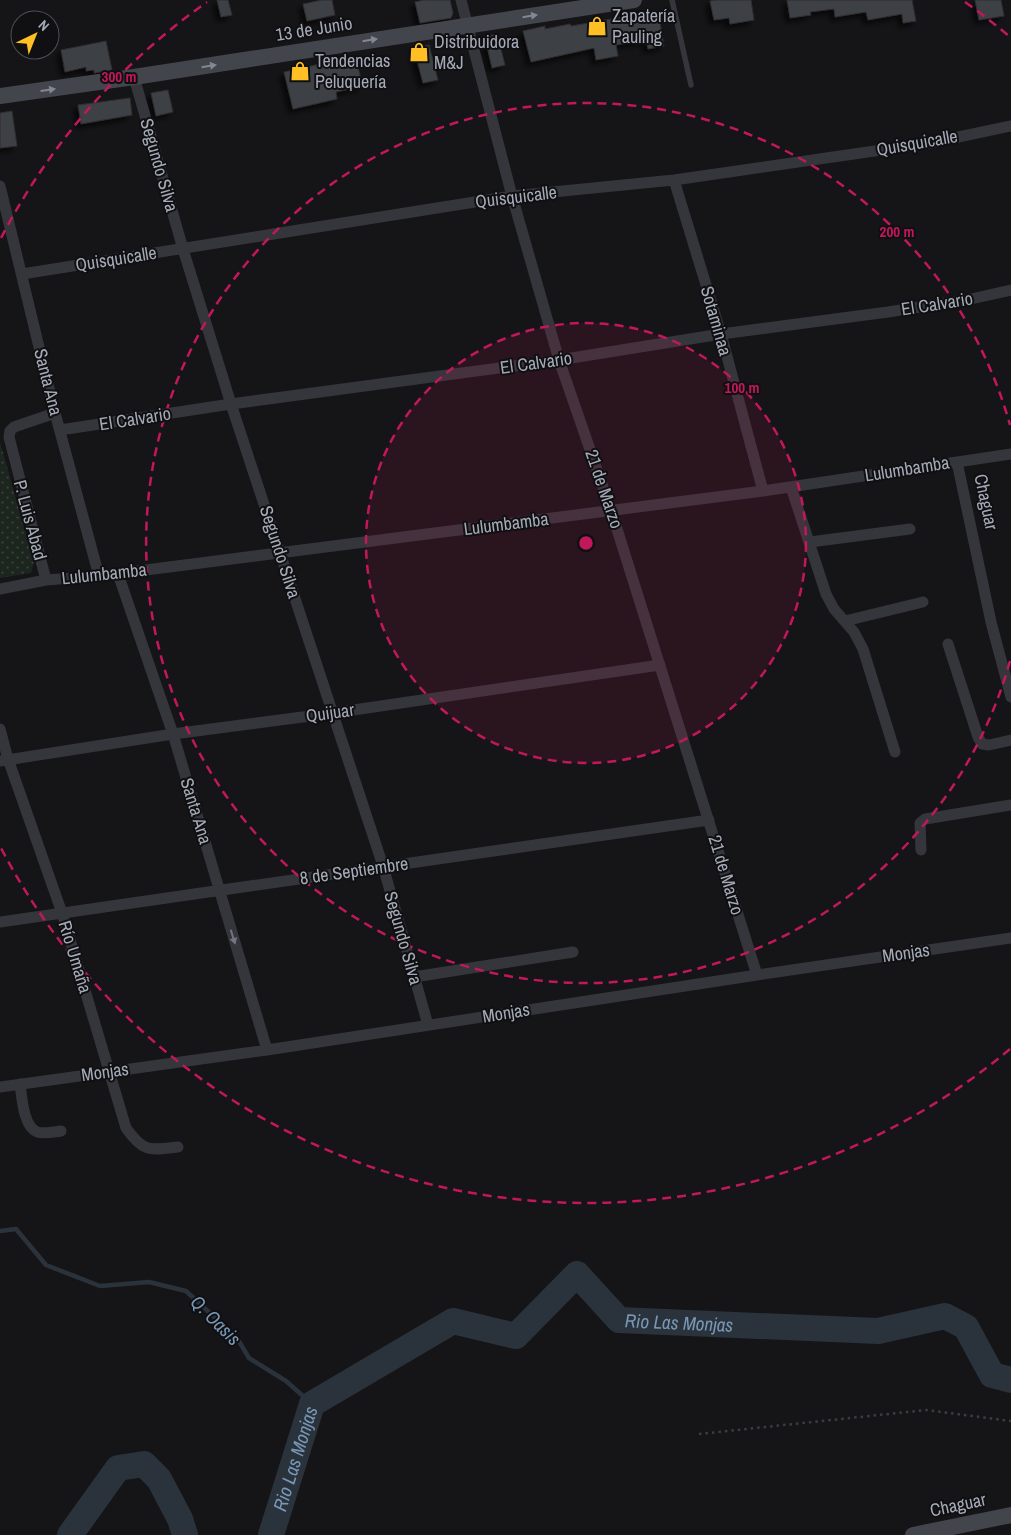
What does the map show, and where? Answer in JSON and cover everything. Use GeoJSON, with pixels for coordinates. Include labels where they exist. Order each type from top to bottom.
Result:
{"type":"FeatureCollection","features":[{"type":"Feature","properties":{"kind":"main road","name":"13 de Junio"},"geometry":{"type":"LineString","coordinates":[[0,96],[634,0]]}},
{"type":"Feature","properties":{"kind":"main road","name":"Chaguar"},"geometry":{"type":"LineString","coordinates":[[913,1535],[1011,1515]]}},
{"type":"Feature","properties":{"kind":"street","name":"21 de Marzo"},"geometry":{"type":"LineString","coordinates":[[461,0],[512,196],[559,360],[612,510],[758,975]]}},
{"type":"Feature","properties":{"kind":"street","name":"Segundo Silva"},"geometry":{"type":"LineString","coordinates":[[134,77],[183,249],[231,404],[383,866],[428,1025]]}},
{"type":"Feature","properties":{"kind":"street","name":"Quisquicalle"},"geometry":{"type":"LineString","coordinates":[[22,274],[512,196],[674,180],[930,143],[1011,126]]}},
{"type":"Feature","properties":{"kind":"street","name":"Sotaminaa"},"geometry":{"type":"LineString","coordinates":[[674,180],[721,334],[763,491]]}},
{"type":"Feature","properties":{"kind":"street","name":"Santa Ana"},"geometry":{"type":"LineString","coordinates":[[0,186],[55,414],[98,576]]}},
{"type":"Feature","properties":{"kind":"street","name":"El Calvario"},"geometry":{"type":"LineString","coordinates":[[60,430],[231,404],[559,360],[721,334],[916,308],[1011,290]]}},
{"type":"Feature","properties":{"kind":"street","name":"P. Luis Abad"},"geometry":{"type":"LineString","coordinates":[[46,580],[8,437],[14,427],[55,414]]}},
{"type":"Feature","properties":{"kind":"street","name":"Lulumbamba"},"geometry":{"type":"LineString","coordinates":[[0,589],[46,580],[118,574],[763,491],[1011,454]]}},
{"type":"Feature","properties":{"kind":"street","name":"Chaguar"},"geometry":{"type":"LineString","coordinates":[[957,462],[991,622],[1011,697]]}},
{"type":"Feature","properties":{"kind":"street"},"geometry":{"type":"LineString","coordinates":[[791,487],[826,594],[834,609],[854,632],[863,649],[895,752]]}},
{"type":"Feature","properties":{"kind":"street"},"geometry":{"type":"LineString","coordinates":[[810,542],[910,529]]}},
{"type":"Feature","properties":{"kind":"street","name":"Santa Ana"},"geometry":{"type":"LineString","coordinates":[[118,574],[173,734],[267,1050]]}},
{"type":"Feature","properties":{"kind":"street"},"geometry":{"type":"LineString","coordinates":[[844,621],[923,602]]}},
{"type":"Feature","properties":{"kind":"street"},"geometry":{"type":"LineString","coordinates":[[948,644],[978,738],[982,744],[989,745],[1011,740]]}},
{"type":"Feature","properties":{"kind":"street","name":"Quijuar"},"geometry":{"type":"LineString","coordinates":[[4,760],[173,734],[333,713],[660,665]]}},
{"type":"Feature","properties":{"kind":"street","name":"Río Umaña"},"geometry":{"type":"LineString","coordinates":[[0,729],[4,760],[62,913],[126,1128],[143,1148],[153,1150],[178,1147]]}},
{"type":"Feature","properties":{"kind":"street"},"geometry":{"type":"LineString","coordinates":[[921,850],[919,828],[920,822],[925,819],[1011,805]]}},
{"type":"Feature","properties":{"kind":"street","name":"8 de Septiembre"},"geometry":{"type":"LineString","coordinates":[[0,922],[709,820]]}},
{"type":"Feature","properties":{"kind":"street","name":"Monjas"},"geometry":{"type":"LineString","coordinates":[[0,1087],[267,1050],[1011,938]]}},
{"type":"Feature","properties":{"kind":"street"},"geometry":{"type":"LineString","coordinates":[[414,977],[574,952]]}},
{"type":"Feature","properties":{"kind":"street"},"geometry":{"type":"LineString","coordinates":[[20,1084],[26,1118],[32,1128],[38,1132],[61,1131]]}},
{"type":"Feature","properties":{"kind":"lane"},"geometry":{"type":"LineString","coordinates":[[672,0],[691,85]]}},
{"type":"Feature","properties":{"kind":"path"},"geometry":{"type":"LineString","coordinates":[[699,1434],[926,1410],[1011,1421]]}},
{"type":"Feature","properties":{"kind":"shaded area"},"geometry":{"type":"Polygon","coordinates":[[[0,442],[34,562],[31,573],[0,578],[0,442]]]}},
{"type":"Feature","properties":{"kind":"building"},"geometry":{"type":"Polygon","coordinates":[[[217,0],[228,0],[232,15],[221,17],[217,0]]]}},
{"type":"Feature","properties":{"kind":"building"},"geometry":{"type":"Polygon","coordinates":[[[332,0],[335,15],[307,21],[303,4],[332,0]]]}},
{"type":"Feature","properties":{"kind":"building"},"geometry":{"type":"Polygon","coordinates":[[[450,0],[453,13],[451,18],[420,23],[415,2],[450,0]]]}},
{"type":"Feature","properties":{"kind":"building"},"geometry":{"type":"Polygon","coordinates":[[[751,0],[754,20],[730,24],[729,18],[714,20],[710,1],[751,0]]]}},
{"type":"Feature","properties":{"kind":"building"},"geometry":{"type":"Polygon","coordinates":[[[787,0],[912,0],[916,21],[903,23],[902,14],[868,20],[866,12],[835,17],[834,9],[810,12],[811,15],[790,18],[787,0]]]}},
{"type":"Feature","properties":{"kind":"building"},"geometry":{"type":"Polygon","coordinates":[[[975,0],[1001,0],[1004,16],[979,20],[975,0]]]}},
{"type":"Feature","properties":{"kind":"building"},"geometry":{"type":"Polygon","coordinates":[[[658,11],[664,46],[648,49],[646,40],[616,45],[618,56],[596,60],[594,48],[531,62],[523,31],[545,26],[545,29],[570,24],[571,26],[658,11]]]}},
{"type":"Feature","properties":{"kind":"building"},"geometry":{"type":"Polygon","coordinates":[[[497,34],[505,65],[492,68],[486,42],[488,36],[497,34]]]}},
{"type":"Feature","properties":{"kind":"building"},"geometry":{"type":"Polygon","coordinates":[[[106,41],[112,70],[94,73],[94,70],[86,71],[86,67],[65,72],[61,50],[106,41]]]}},
{"type":"Feature","properties":{"kind":"building"},"geometry":{"type":"Polygon","coordinates":[[[429,45],[438,80],[423,83],[414,49],[429,45]]]}},
{"type":"Feature","properties":{"kind":"building"},"geometry":{"type":"Polygon","coordinates":[[[356,60],[363,86],[336,92],[337,99],[293,109],[284,72],[329,62],[330,66],[356,60]]]}},
{"type":"Feature","properties":{"kind":"building"},"geometry":{"type":"Polygon","coordinates":[[[168,90],[173,112],[156,116],[151,93],[168,90]]]}},
{"type":"Feature","properties":{"kind":"building"},"geometry":{"type":"Polygon","coordinates":[[[130,98],[132,115],[81,124],[78,105],[130,98]]]}},
{"type":"Feature","properties":{"kind":"building"},"geometry":{"type":"Polygon","coordinates":[[[12,111],[17,146],[0,148],[0,113],[12,111]]]}},
{"type":"Feature","properties":{"kind":"waterway","name":"Q. Oasis"},"geometry":{"type":"LineString","coordinates":[[0,1231],[16,1229],[46,1265],[100,1286],[149,1282],[186,1291],[237,1338],[249,1358],[286,1381],[312,1404]]}},
{"type":"Feature","properties":{"kind":"waterway","name":"Rio Las Monjas"},"geometry":{"type":"LineString","coordinates":[[271,1535],[312,1404],[453,1321],[516,1336],[577,1274],[619,1320],[878,1331],[945,1316],[966,1327],[992,1375],[1011,1380]]}},
{"type":"Feature","properties":{"kind":"waterway","name":"Rio Las Monjas"},"geometry":{"type":"LineString","coordinates":[[70,1535],[118,1468],[144,1464],[159,1479],[180,1519],[185,1535]]}},
{"type":"Feature","properties":{"kind":"place","name":"Zapatería Pauling"},"geometry":{"type":"Point","coordinates":[597,26]}},
{"type":"Feature","properties":{"kind":"place","name":"Distribuidora M&J"},"geometry":{"type":"Point","coordinates":[419,52]}},
{"type":"Feature","properties":{"kind":"place","name":"Tendencias Peluquería"},"geometry":{"type":"Point","coordinates":[300,71]}}]}
